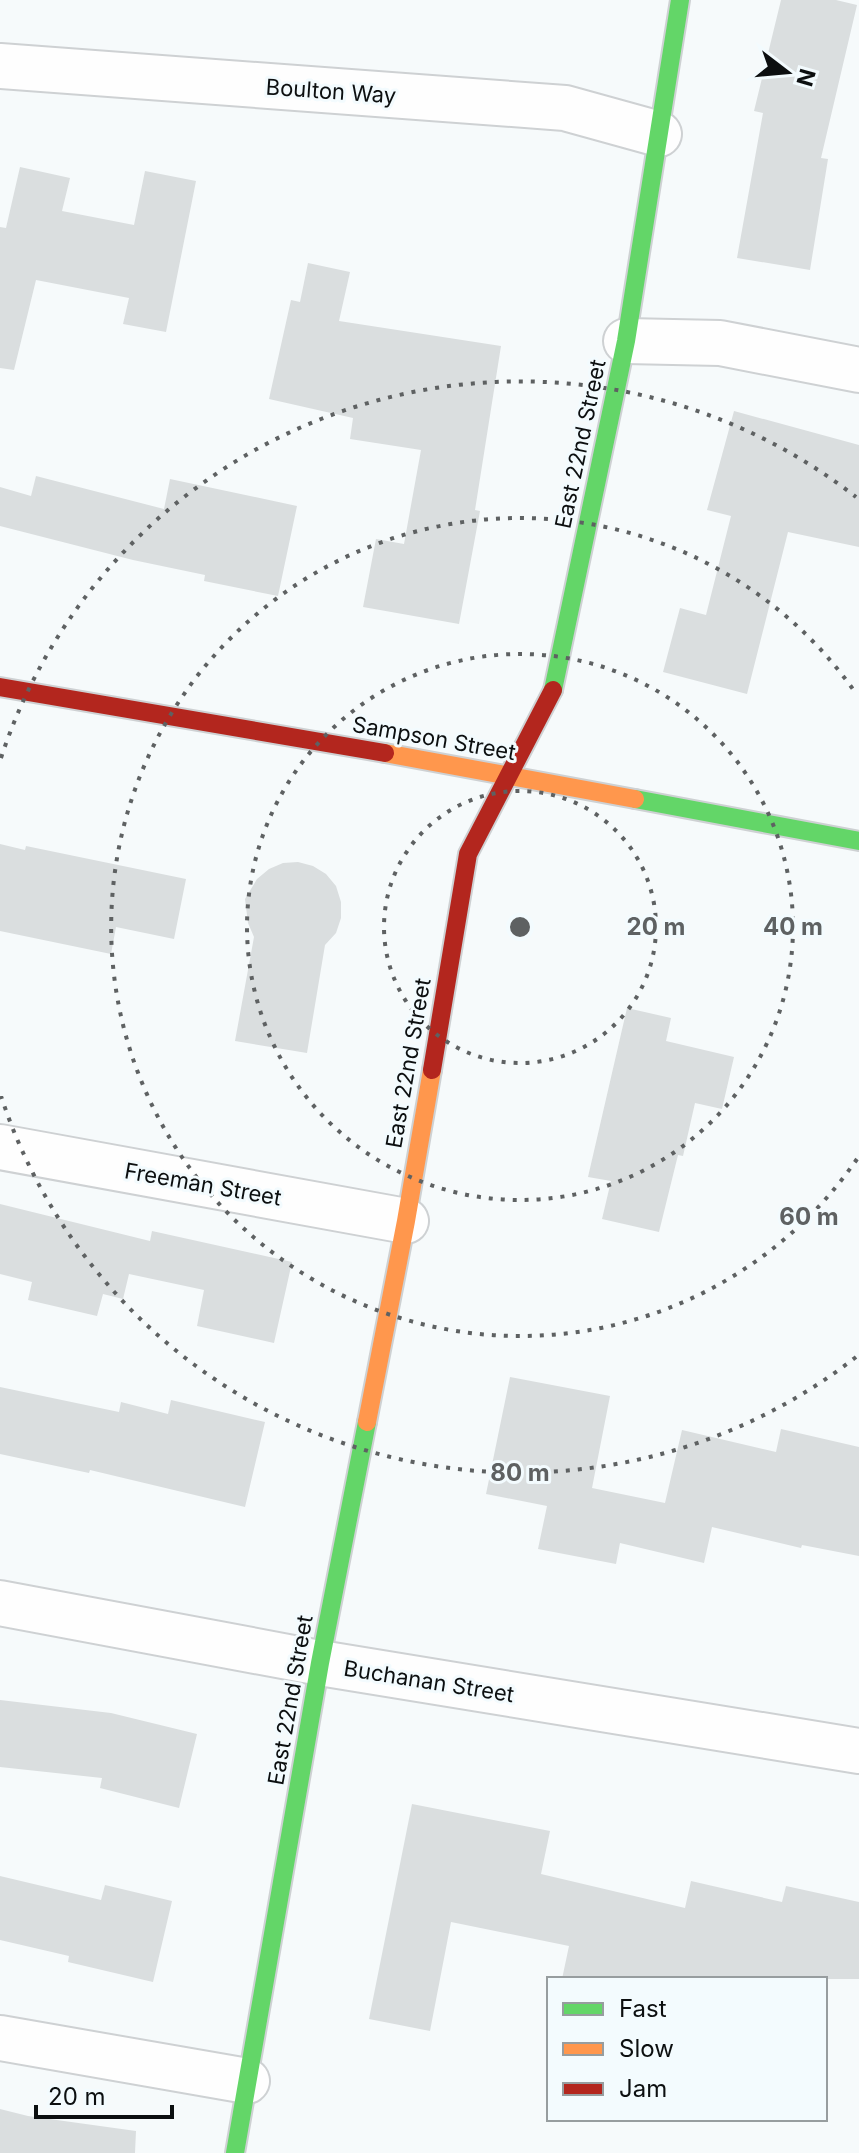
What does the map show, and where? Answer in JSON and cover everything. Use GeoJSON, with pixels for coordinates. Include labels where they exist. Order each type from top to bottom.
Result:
{"type":"FeatureCollection","features":[{"type":"Feature","properties":{"kind":"street","name":"East 22nd Street"},"geometry":{"type":"LineString","coordinates":[[235,2153],[320,1663],[406,1221],[468,854],[552,695],[626,341],[680,0]]}},
{"type":"Feature","properties":{"kind":"street","name":"Boulton Way"},"geometry":{"type":"LineString","coordinates":[[0,66],[565,108],[659,134]]}},
{"type":"Feature","properties":{"kind":"street"},"geometry":{"type":"LineString","coordinates":[[626,341],[720,343],[859,370]]}},
{"type":"Feature","properties":{"kind":"street","name":"Sampson Street"},"geometry":{"type":"LineString","coordinates":[[0,687],[510,775],[859,841]]}},
{"type":"Feature","properties":{"kind":"street","name":"Freeman Street"},"geometry":{"type":"LineString","coordinates":[[0,1147],[406,1221]]}},
{"type":"Feature","properties":{"kind":"street","name":"Buchanan Street"},"geometry":{"type":"LineString","coordinates":[[0,1603],[320,1663],[859,1751]]}},
{"type":"Feature","properties":{"kind":"street"},"geometry":{"type":"LineString","coordinates":[[0,2038],[247,2081]]}},
{"type":"Feature","properties":{"kind":"building"},"geometry":{"type":"Polygon","coordinates":[[[781,0],[836,0],[857,5],[821,158],[828,159],[810,270],[737,258],[763,113],[754,111],[781,0]]]}},
{"type":"Feature","properties":{"kind":"building"},"geometry":{"type":"Polygon","coordinates":[[[20,167],[70,178],[62,211],[134,225],[145,171],[196,181],[166,332],[123,324],[129,298],[36,280],[14,370],[0,368],[0,227],[6,228],[20,167]]]}},
{"type":"Feature","properties":{"kind":"building"},"geometry":{"type":"Polygon","coordinates":[[[308,263],[350,272],[339,321],[501,346],[475,510],[480,511],[459,624],[363,607],[376,539],[404,544],[421,450],[350,439],[353,418],[269,399],[291,300],[300,302],[308,263]]]}},
{"type":"Feature","properties":{"kind":"building"},"geometry":{"type":"Polygon","coordinates":[[[734,411],[859,445],[859,547],[788,532],[747,694],[663,672],[680,608],[706,615],[731,516],[707,510],[734,411]]]}},
{"type":"Feature","properties":{"kind":"building"},"geometry":{"type":"Polygon","coordinates":[[[36,476],[164,509],[170,479],[297,506],[278,596],[204,581],[205,575],[0,526],[0,487],[31,496],[36,476]]]}},
{"type":"Feature","properties":{"kind":"building"},"geometry":{"type":"Polygon","coordinates":[[[0,844],[25,850],[26,846],[186,879],[174,939],[116,927],[111,954],[0,931],[0,844]]]}},
{"type":"Feature","properties":{"kind":"building"},"geometry":{"type":"Polygon","coordinates":[[[298,862],[326,874],[336,886],[341,902],[341,918],[336,933],[325,945],[307,1053],[235,1041],[254,937],[248,923],[245,899],[257,879],[269,869],[283,863],[298,862]]]}},
{"type":"Feature","properties":{"kind":"building"},"geometry":{"type":"Polygon","coordinates":[[[627,1008],[671,1018],[666,1041],[734,1057],[722,1109],[695,1103],[683,1156],[678,1155],[659,1232],[602,1219],[611,1181],[588,1177],[627,1008]]]}},
{"type":"Feature","properties":{"kind":"building"},"geometry":{"type":"Polygon","coordinates":[[[0,1204],[150,1241],[152,1231],[292,1262],[274,1343],[197,1326],[204,1290],[129,1274],[123,1299],[103,1294],[97,1316],[28,1300],[32,1282],[0,1274],[0,1204]]]}},
{"type":"Feature","properties":{"kind":"building"},"geometry":{"type":"Polygon","coordinates":[[[510,1377],[610,1396],[592,1488],[665,1503],[682,1430],[776,1452],[781,1429],[859,1447],[859,1556],[802,1545],[801,1548],[712,1527],[704,1563],[620,1543],[616,1564],[538,1549],[547,1506],[486,1494],[510,1377]]]}},
{"type":"Feature","properties":{"kind":"building"},"geometry":{"type":"Polygon","coordinates":[[[0,1387],[119,1412],[121,1402],[168,1414],[171,1400],[265,1422],[245,1507],[90,1470],[89,1473],[0,1454],[0,1387]]]}},
{"type":"Feature","properties":{"kind":"building"},"geometry":{"type":"Polygon","coordinates":[[[0,1700],[111,1713],[197,1734],[179,1808],[100,1788],[102,1778],[0,1767],[0,1700]]]}},
{"type":"Feature","properties":{"kind":"building"},"geometry":{"type":"Polygon","coordinates":[[[412,1804],[550,1831],[541,1874],[685,1908],[691,1881],[782,1902],[786,1886],[859,1902],[859,1979],[562,1977],[569,1946],[451,1922],[430,2031],[369,2019],[412,1804]]]}},
{"type":"Feature","properties":{"kind":"building"},"geometry":{"type":"Polygon","coordinates":[[[0,1876],[101,1900],[105,1885],[172,1901],[153,1982],[68,1962],[69,1956],[0,1940],[0,1876]]]}},
{"type":"Feature","properties":{"kind":"building"},"geometry":{"type":"Polygon","coordinates":[[[0,2109],[28,2116],[136,2131],[135,2153],[0,2153],[0,2109]]]}},
{"type":"Feature","properties":{"kind":"traffic: fast"},"geometry":{"type":"LineString","coordinates":[[553,690],[626,341],[680,0]]}},
{"type":"Feature","properties":{"kind":"traffic: fast"},"geometry":{"type":"LineString","coordinates":[[635,799],[859,841]]}},
{"type":"Feature","properties":{"kind":"traffic: fast"},"geometry":{"type":"LineString","coordinates":[[235,2153],[320,1663],[367,1422]]}},
{"type":"Feature","properties":{"kind":"traffic: slow"},"geometry":{"type":"LineString","coordinates":[[385,753],[635,799]]}},
{"type":"Feature","properties":{"kind":"traffic: slow"},"geometry":{"type":"LineString","coordinates":[[367,1422],[432,1070]]}},
{"type":"Feature","properties":{"kind":"traffic: jam"},"geometry":{"type":"LineString","coordinates":[[0,687],[385,753]]}},
{"type":"Feature","properties":{"kind":"traffic: jam"},"geometry":{"type":"LineString","coordinates":[[432,1070],[468,854],[553,690]]}}]}
